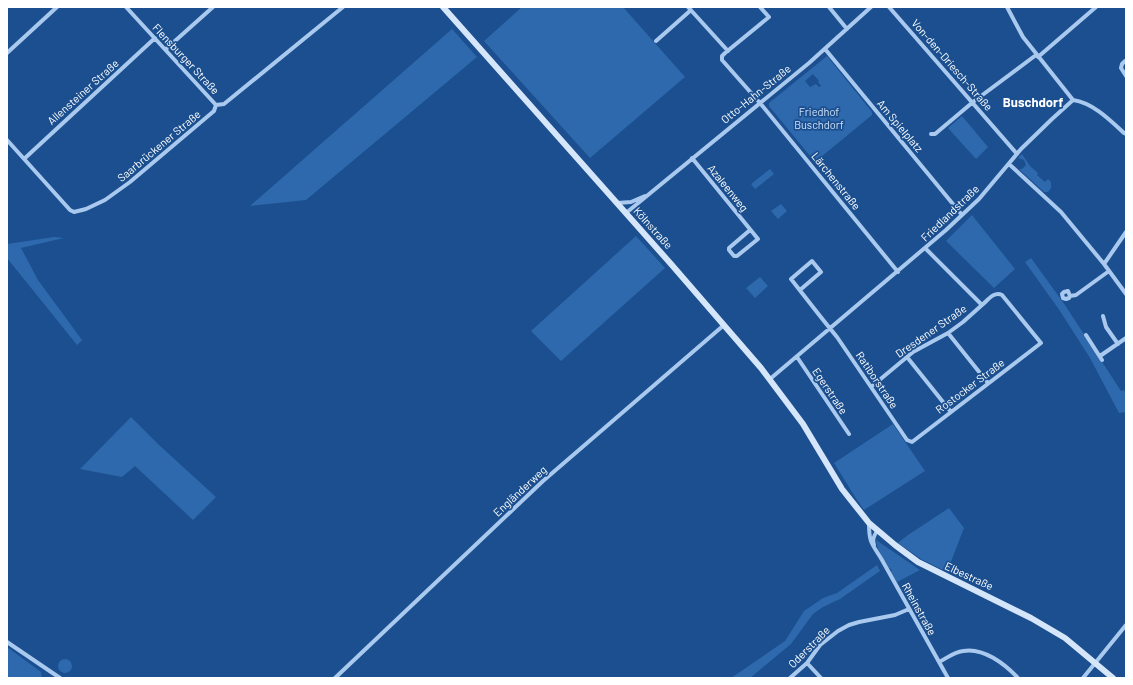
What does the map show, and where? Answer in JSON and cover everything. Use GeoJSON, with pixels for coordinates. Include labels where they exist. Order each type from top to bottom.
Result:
{"type":"FeatureCollection","features":[{"type":"Feature","properties":{"kind":"main road","name":"Kölnstraße"},"geometry":{"type":"LineString","coordinates":[[443,7],[626,213],[770,380],[803,424],[833,474]]}},
{"type":"Feature","properties":{"kind":"main road","name":"Elbestraße"},"geometry":{"type":"LineString","coordinates":[[833,474],[846,494],[869,523],[918,562],[1031,618],[1065,638],[1096,662],[1113,678]]}},
{"type":"Feature","properties":{"kind":"street"},"geometry":{"type":"LineString","coordinates":[[7,53],[57,7]]}},
{"type":"Feature","properties":{"kind":"street","name":"Flensburger Straße"},"geometry":{"type":"LineString","coordinates":[[126,7],[216,105]]}},
{"type":"Feature","properties":{"kind":"street"},"geometry":{"type":"LineString","coordinates":[[166,50],[213,7]]}},
{"type":"Feature","properties":{"kind":"street","name":"Saarbrückener Straße"},"geometry":{"type":"LineString","coordinates":[[7,140],[70,210],[74,212],[86,209],[105,200],[130,182],[214,111],[216,105],[224,104],[343,7]]}},
{"type":"Feature","properties":{"kind":"street"},"geometry":{"type":"LineString","coordinates":[[656,41],[689,8],[728,51],[769,17],[760,7]]}},
{"type":"Feature","properties":{"kind":"street"},"geometry":{"type":"LineString","coordinates":[[829,7],[847,29]]}},
{"type":"Feature","properties":{"kind":"street","name":"Otto-Hahn-Straße"},"geometry":{"type":"LineString","coordinates":[[626,213],[825,49],[871,7]]}},
{"type":"Feature","properties":{"kind":"street","name":"Von-den-Driesch-Straße"},"geometry":{"type":"LineString","coordinates":[[889,7],[1017,154]]}},
{"type":"Feature","properties":{"kind":"street"},"geometry":{"type":"LineString","coordinates":[[1007,7],[1018,30],[1072,100],[1081,101],[1096,110],[1126,134]]}},
{"type":"Feature","properties":{"kind":"street"},"geometry":{"type":"LineString","coordinates":[[931,134],[935,134],[972,102],[1037,56],[1096,7]]}},
{"type":"Feature","properties":{"kind":"street","name":"Allensteiner Straße"},"geometry":{"type":"LineString","coordinates":[[24,159],[155,38]]}},
{"type":"Feature","properties":{"kind":"street","name":"Am Spielplatz"},"geometry":{"type":"LineString","coordinates":[[825,49],[962,215]]}},
{"type":"Feature","properties":{"kind":"street","name":"Lärchenstraße"},"geometry":{"type":"LineString","coordinates":[[728,51],[722,56],[722,60],[760,103],[898,272]]}},
{"type":"Feature","properties":{"kind":"street"},"geometry":{"type":"LineString","coordinates":[[1125,61],[1121,68],[1126,76]]}},
{"type":"Feature","properties":{"kind":"street","name":"Friedlandstraße"},"geometry":{"type":"LineString","coordinates":[[770,380],[926,249],[979,199],[1017,154],[1072,100]]}},
{"type":"Feature","properties":{"kind":"street","name":"Azaleenweg"},"geometry":{"type":"LineString","coordinates":[[692,158],[750,230]]}},
{"type":"Feature","properties":{"kind":"street"},"geometry":{"type":"LineString","coordinates":[[1008,164],[1061,212],[1110,271],[1126,294]]}},
{"type":"Feature","properties":{"kind":"street","name":"Otto-Hahn-Straße"},"geometry":{"type":"LineString","coordinates":[[617,203],[631,202],[650,193]]}},
{"type":"Feature","properties":{"kind":"street"},"geometry":{"type":"LineString","coordinates":[[750,230],[758,239],[737,256],[734,256],[729,248],[750,230]]}},
{"type":"Feature","properties":{"kind":"street"},"geometry":{"type":"LineString","coordinates":[[1104,264],[1126,232]]}},
{"type":"Feature","properties":{"kind":"street"},"geometry":{"type":"LineString","coordinates":[[926,249],[982,305]]}},
{"type":"Feature","properties":{"kind":"street"},"geometry":{"type":"LineString","coordinates":[[800,290],[821,272],[812,261],[791,279],[830,329]]}},
{"type":"Feature","properties":{"kind":"street"},"geometry":{"type":"LineString","coordinates":[[1070,296],[1076,295],[1110,271]]}},
{"type":"Feature","properties":{"kind":"street","name":"Dresdener Straße"},"geometry":{"type":"LineString","coordinates":[[871,387],[907,357],[948,333],[963,322],[995,294],[1002,295],[1041,343]]}},
{"type":"Feature","properties":{"kind":"street"},"geometry":{"type":"LineString","coordinates":[[1102,316],[1106,327],[1118,344]]}},
{"type":"Feature","properties":{"kind":"street","name":"Engländerweg"},"geometry":{"type":"LineString","coordinates":[[335,678],[543,481],[724,325]]}},
{"type":"Feature","properties":{"kind":"street","name":"Ratiborstraße"},"geometry":{"type":"LineString","coordinates":[[830,329],[909,442]]}},
{"type":"Feature","properties":{"kind":"street"},"geometry":{"type":"LineString","coordinates":[[948,333],[988,383]]}},
{"type":"Feature","properties":{"kind":"street"},"geometry":{"type":"LineString","coordinates":[[1086,335],[1101,358],[1126,338]]}},
{"type":"Feature","properties":{"kind":"street","name":"Rostocker Straße"},"geometry":{"type":"LineString","coordinates":[[909,442],[913,441],[1041,343]]}},
{"type":"Feature","properties":{"kind":"street","name":"Egerstraße"},"geometry":{"type":"LineString","coordinates":[[797,357],[849,434]]}},
{"type":"Feature","properties":{"kind":"street"},"geometry":{"type":"LineString","coordinates":[[907,357],[951,412]]}},
{"type":"Feature","properties":{"kind":"street","name":"Rheinstraße"},"geometry":{"type":"LineString","coordinates":[[869,523],[869,540],[948,678]]}},
{"type":"Feature","properties":{"kind":"street"},"geometry":{"type":"LineString","coordinates":[[875,549],[873,542],[874,536],[878,530]]}},
{"type":"Feature","properties":{"kind":"street","name":"Oderstraße"},"geometry":{"type":"LineString","coordinates":[[790,678],[807,663],[826,639],[849,625],[895,616],[909,609]]}},
{"type":"Feature","properties":{"kind":"street"},"geometry":{"type":"LineString","coordinates":[[1083,678],[1126,625]]}},
{"type":"Feature","properties":{"kind":"street"},"geometry":{"type":"LineString","coordinates":[[7,642],[60,678]]}},
{"type":"Feature","properties":{"kind":"street"},"geometry":{"type":"LineString","coordinates":[[940,662],[963,651],[973,651],[982,653],[1000,662],[1018,678]]}},
{"type":"Feature","properties":{"kind":"street"},"geometry":{"type":"LineString","coordinates":[[807,663],[821,678]]}},
{"type":"Feature","properties":{"kind":"green space"},"geometry":{"type":"Polygon","coordinates":[[[522,7],[623,7],[685,77],[590,158],[484,41],[522,7]]]}},
{"type":"Feature","properties":{"kind":"green space"},"geometry":{"type":"Polygon","coordinates":[[[452,29],[477,57],[306,200],[250,206],[452,29]]]}},
{"type":"Feature","properties":{"kind":"green space","name":"Friedhof Buschdorf"},"geometry":{"type":"Polygon","coordinates":[[[827,56],[872,112],[872,115],[815,162],[769,106],[769,103],[827,56]],[[813,74],[805,81],[810,87],[816,84],[819,87],[821,86],[818,82],[819,81],[813,74]]]}},
{"type":"Feature","properties":{"kind":"green space"},"geometry":{"type":"Polygon","coordinates":[[[962,116],[988,147],[976,159],[948,128],[962,116]]]}},
{"type":"Feature","properties":{"kind":"green space"},"geometry":{"type":"Polygon","coordinates":[[[1022,154],[1030,166],[1038,173],[1037,175],[1045,182],[1048,179],[1051,182],[1051,188],[1048,192],[1044,192],[1019,169],[1022,169],[1026,165],[1024,160],[1018,158],[1022,154]]]}},
{"type":"Feature","properties":{"kind":"green space"},"geometry":{"type":"Polygon","coordinates":[[[770,169],[774,174],[755,189],[751,184],[770,169]]]}},
{"type":"Feature","properties":{"kind":"green space"},"geometry":{"type":"Polygon","coordinates":[[[781,204],[787,211],[778,219],[771,211],[781,204]]]}},
{"type":"Feature","properties":{"kind":"green space"},"geometry":{"type":"Polygon","coordinates":[[[972,215],[1015,269],[994,288],[946,241],[972,215]]]}},
{"type":"Feature","properties":{"kind":"green space"},"geometry":{"type":"Polygon","coordinates":[[[636,236],[665,268],[561,361],[531,331],[636,236]]]}},
{"type":"Feature","properties":{"kind":"green space"},"geometry":{"type":"Polygon","coordinates":[[[54,237],[64,238],[21,248],[38,280],[82,340],[77,345],[7,258],[7,244],[54,237]]]}},
{"type":"Feature","properties":{"kind":"green space"},"geometry":{"type":"Polygon","coordinates":[[[1031,258],[1065,305],[1121,391],[1124,390],[1126,395],[1126,412],[1119,413],[1090,358],[1060,311],[1025,262],[1031,258]]]}},
{"type":"Feature","properties":{"kind":"green space"},"geometry":{"type":"Polygon","coordinates":[[[760,277],[768,286],[755,298],[746,288],[760,277]]]}},
{"type":"Feature","properties":{"kind":"green space"},"geometry":{"type":"Polygon","coordinates":[[[131,417],[216,497],[193,520],[135,466],[122,477],[80,469],[131,417]]]}},
{"type":"Feature","properties":{"kind":"green space"},"geometry":{"type":"Polygon","coordinates":[[[893,424],[925,471],[864,510],[834,463],[893,424]]]}},
{"type":"Feature","properties":{"kind":"green space"},"geometry":{"type":"Polygon","coordinates":[[[949,508],[964,528],[947,572],[921,559],[898,543],[949,508]]]}},
{"type":"Feature","properties":{"kind":"green space"},"geometry":{"type":"Polygon","coordinates":[[[876,540],[920,570],[897,582],[878,549],[876,540]]]}},
{"type":"Feature","properties":{"kind":"green space"},"geometry":{"type":"Polygon","coordinates":[[[877,565],[880,571],[840,599],[823,607],[813,614],[791,644],[750,678],[731,678],[785,641],[804,611],[823,598],[837,593],[877,565]]]}},
{"type":"Feature","properties":{"kind":"green space"},"geometry":{"type":"Polygon","coordinates":[[[7,647],[41,672],[42,678],[7,678],[7,647]]]}},
{"type":"Feature","properties":{"kind":"green space"},"geometry":{"type":"Polygon","coordinates":[[[62,659],[68,659],[72,663],[72,669],[68,673],[62,673],[58,669],[58,663],[62,659]]]}},
{"type":"Feature","properties":{"kind":"district","name":"Buschdorf"},"geometry":{"type":"Point","coordinates":[1033,102]}}]}
